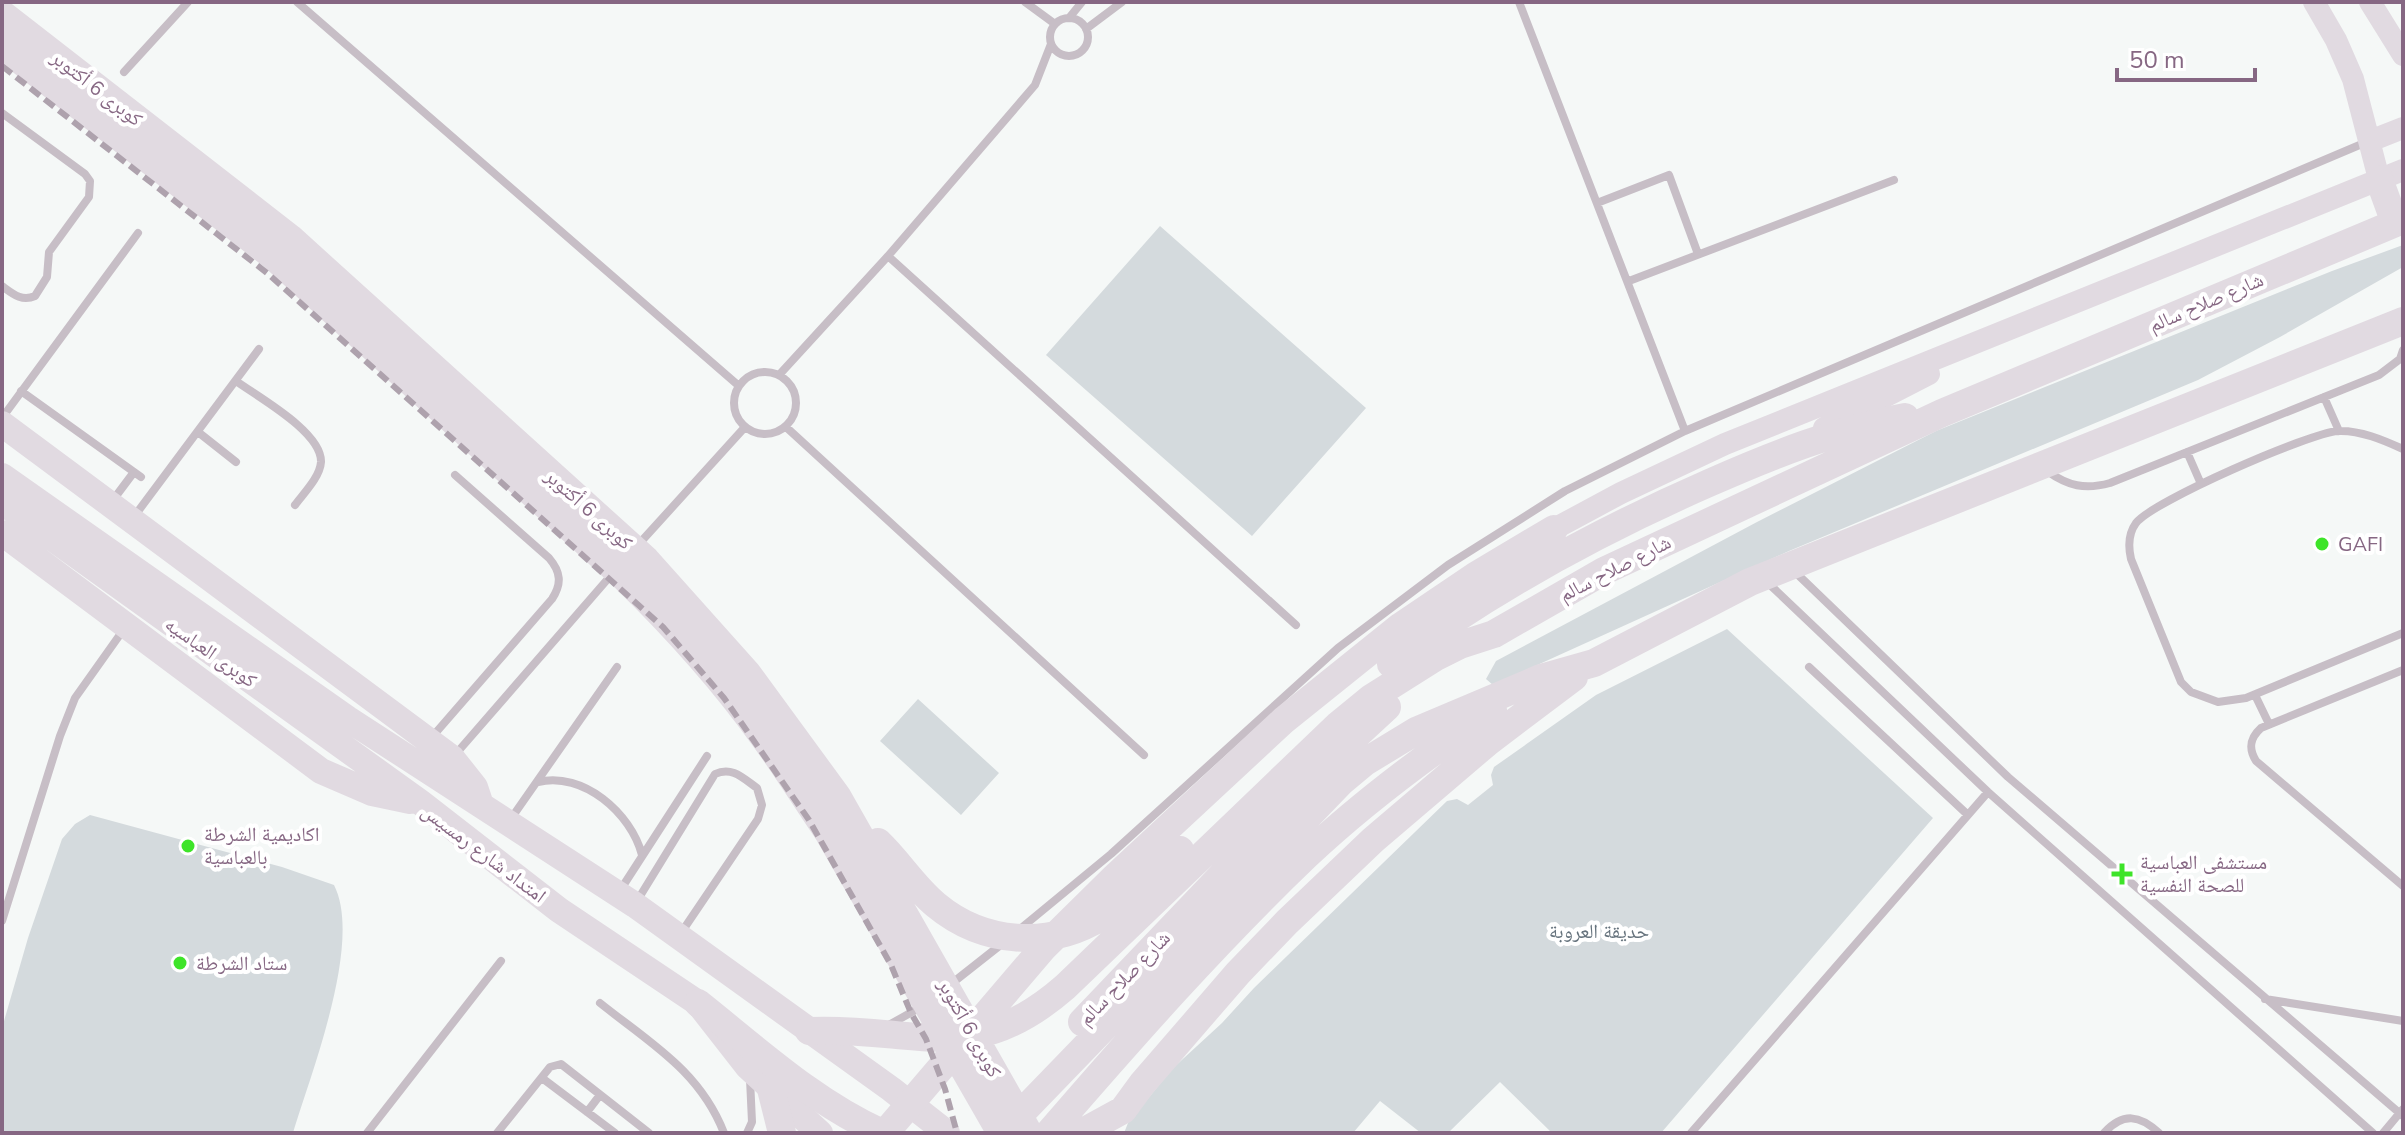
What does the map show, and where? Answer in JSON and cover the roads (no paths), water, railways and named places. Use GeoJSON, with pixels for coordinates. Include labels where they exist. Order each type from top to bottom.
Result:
{"type":"FeatureCollection","features":[{"type":"Feature","properties":{"kind":"highway","name":"كوبرى 6 أكتوبر"},"geometry":{"type":"LineString","coordinates":[[2,14],[290,238],[646,560],[708,627],[767,697],[854,821],[1029,1133]]}},
{"type":"Feature","properties":{"kind":"highway","name":"كوبرى 6 أكتوبر"},"geometry":{"type":"LineString","coordinates":[[2,46],[273,256],[626,579],[689,643],[764,736],[828,832],[1002,1133]]}},
{"type":"Feature","properties":{"kind":"highway"},"geometry":{"type":"LineString","coordinates":[[2391,175],[2399,221]]}},
{"type":"Feature","properties":{"kind":"highway","name":"شارع صلاح سالم"},"geometry":{"type":"LineString","coordinates":[[977,1133],[1347,744],[1383,711],[1429,677],[1460,645],[1494,634],[1604,571],[1942,413],[2399,221]]}},
{"type":"Feature","properties":{"kind":"highway","name":"شارع صلاح سالم"},"geometry":{"type":"LineString","coordinates":[[1002,1133],[1341,782],[1365,762],[1416,731],[1541,678],[1594,663],[1762,577],[2403,321]]}},
{"type":"Feature","properties":{"kind":"highway"},"geometry":{"type":"LineString","coordinates":[[854,821],[891,855],[935,905],[970,927],[996,935],[1023,938],[1050,936],[1076,929],[1122,903],[1324,716],[1411,650],[1476,606],[1557,558],[1697,488],[1770,456],[1881,422],[1942,413]]}},
{"type":"Feature","properties":{"kind":"highway"},"geometry":{"type":"LineString","coordinates":[[698,1003],[792,1078],[839,1110],[883,1133],[1044,947],[1284,720],[1401,626],[1475,576],[1554,529]]}},
{"type":"Feature","properties":{"kind":"highway"},"geometry":{"type":"LineString","coordinates":[[809,1031],[876,1032],[926,1039],[978,1036],[1016,1023],[1033,1013],[1065,987],[1338,725],[1387,687],[1460,645]]}},
{"type":"Feature","properties":{"kind":"highway"},"geometry":{"type":"LineString","coordinates":[[1081,1133],[1119,1121],[1142,1084],[1238,973],[1373,840],[1488,742],[1594,663]]}},
{"type":"Feature","properties":{"kind":"highway"},"geometry":{"type":"LineString","coordinates":[[1049,1133],[1181,987],[1306,856],[1418,763],[1541,678]]}},
{"type":"Feature","properties":{"kind":"highway"},"geometry":{"type":"LineString","coordinates":[[1065,987],[1070,1014],[1082,1038],[1099,1059],[1121,1076],[1142,1084]]}},
{"type":"Feature","properties":{"kind":"highway"},"geometry":{"type":"LineString","coordinates":[[771,1089],[782,1133]]}},
{"type":"Feature","properties":{"kind":"main road"},"geometry":{"type":"LineString","coordinates":[[1554,529],[1725,444],[2391,175],[2370,141],[2353,79],[2336,40],[2314,2]]}},
{"type":"Feature","properties":{"kind":"main road"},"geometry":{"type":"LineString","coordinates":[[2370,2],[2403,55]]}},
{"type":"Feature","properties":{"kind":"main road"},"geometry":{"type":"LineString","coordinates":[[2370,141],[2403,128]]}},
{"type":"Feature","properties":{"kind":"main road"},"geometry":{"type":"LineString","coordinates":[[1770,456],[1936,371],[1975,341]]}},
{"type":"Feature","properties":{"kind":"main road","name":"امتداد شارع رمسيس"},"geometry":{"type":"LineString","coordinates":[[2,421],[452,758],[475,787],[481,805]]}},
{"type":"Feature","properties":{"kind":"main road","name":"كوبرى العباسيه"},"geometry":{"type":"LineString","coordinates":[[2,476],[340,728],[420,802]]}},
{"type":"Feature","properties":{"kind":"main road","name":"كوبرى العباسيه"},"geometry":{"type":"LineString","coordinates":[[2,502],[340,728]]}},
{"type":"Feature","properties":{"kind":"main road"},"geometry":{"type":"LineString","coordinates":[[42,563],[55,558],[76,541],[88,517],[121,512],[124,542],[105,562],[99,575],[97,602]]}},
{"type":"Feature","properties":{"kind":"main road","name":"امتداد شارع رمسيس"},"geometry":{"type":"LineString","coordinates":[[2,533],[321,771],[372,793],[420,802],[559,910],[698,1003],[748,1067],[820,1133]]}},
{"type":"Feature","properties":{"kind":"main road","name":"امتداد شارع رمسيس"},"geometry":{"type":"LineString","coordinates":[[340,728],[481,805],[626,899],[891,1089],[947,1133]]}},
{"type":"Feature","properties":{"kind":"lane"},"geometry":{"type":"LineString","coordinates":[[124,72],[188,2]]}},
{"type":"Feature","properties":{"kind":"lane"},"geometry":{"type":"LineString","coordinates":[[297,2],[739,386]]}},
{"type":"Feature","properties":{"kind":"lane"},"geometry":{"type":"LineString","coordinates":[[1025,2],[1055,24]]}},
{"type":"Feature","properties":{"kind":"lane"},"geometry":{"type":"LineString","coordinates":[[779,375],[888,256],[1035,85],[1051,44],[1055,24],[1069,18],[1082,2]]}},
{"type":"Feature","properties":{"kind":"lane"},"geometry":{"type":"LineString","coordinates":[[1086,29],[1122,2]]}},
{"type":"Feature","properties":{"kind":"lane"},"geometry":{"type":"LineString","coordinates":[[1519,2],[1685,431]]}},
{"type":"Feature","properties":{"kind":"lane"},"geometry":{"type":"LineString","coordinates":[[1051,44],[1062,54],[1076,54],[1086,44],[1086,29],[1076,19],[1069,18]]}},
{"type":"Feature","properties":{"kind":"lane"},"geometry":{"type":"LineString","coordinates":[[2,113],[85,174],[91,189],[89,197],[49,252],[47,277],[35,296],[30,299],[17,297],[2,286]]}},
{"type":"Feature","properties":{"kind":"lane"},"geometry":{"type":"LineString","coordinates":[[876,1032],[936,996],[1064,893],[1286,693],[1392,605],[1541,505],[1685,431],[2370,141]]}},
{"type":"Feature","properties":{"kind":"lane"},"geometry":{"type":"LineString","coordinates":[[1597,203],[1669,175],[1698,254]]}},
{"type":"Feature","properties":{"kind":"lane"},"geometry":{"type":"LineString","coordinates":[[1629,281],[1894,180]]}},
{"type":"Feature","properties":{"kind":"lane"},"geometry":{"type":"LineString","coordinates":[[2,421],[138,233]]}},
{"type":"Feature","properties":{"kind":"lane"},"geometry":{"type":"LineString","coordinates":[[888,256],[1296,625]]}},
{"type":"Feature","properties":{"kind":"lane"},"geometry":{"type":"LineString","coordinates":[[121,512],[198,432],[259,349]]}},
{"type":"Feature","properties":{"kind":"lane"},"geometry":{"type":"LineString","coordinates":[[2040,466],[2065,484],[2078,487],[2110,483],[2390,369],[2400,359],[2403,350]]}},
{"type":"Feature","properties":{"kind":"lane"},"geometry":{"type":"LineString","coordinates":[[753,375],[779,375],[795,395],[795,413],[786,427],[769,434],[752,432],[735,412],[739,386],[753,375]]}},
{"type":"Feature","properties":{"kind":"lane"},"geometry":{"type":"LineString","coordinates":[[236,381],[314,440],[321,462],[318,473],[295,505]]}},
{"type":"Feature","properties":{"kind":"lane"},"geometry":{"type":"LineString","coordinates":[[21,391],[137,474],[121,512]]}},
{"type":"Feature","properties":{"kind":"lane"},"geometry":{"type":"LineString","coordinates":[[2324,397],[2339,431]]}},
{"type":"Feature","properties":{"kind":"lane"},"geometry":{"type":"LineString","coordinates":[[630,555],[745,427]]}},
{"type":"Feature","properties":{"kind":"lane"},"geometry":{"type":"LineString","coordinates":[[786,427],[1144,755]]}},
{"type":"Feature","properties":{"kind":"lane"},"geometry":{"type":"LineString","coordinates":[[2403,449],[2364,434],[2339,431],[2318,435],[2201,484],[2144,515],[2136,524],[2128,546],[2181,682],[2191,692],[2218,702],[2232,702],[2255,695],[2403,633]]}},
{"type":"Feature","properties":{"kind":"lane"},"geometry":{"type":"LineString","coordinates":[[198,432],[236,462]]}},
{"type":"Feature","properties":{"kind":"lane"},"geometry":{"type":"LineString","coordinates":[[2187,452],[2201,484]]}},
{"type":"Feature","properties":{"kind":"lane"},"geometry":{"type":"LineString","coordinates":[[429,740],[559,590],[557,567],[549,558],[455,475]]}},
{"type":"Feature","properties":{"kind":"lane"},"geometry":{"type":"LineString","coordinates":[[452,758],[620,566]]}},
{"type":"Feature","properties":{"kind":"lane"},"geometry":{"type":"LineString","coordinates":[[1789,566],[2008,777],[2264,999],[2402,1113],[2383,1133]]}},
{"type":"Feature","properties":{"kind":"lane"},"geometry":{"type":"LineString","coordinates":[[1762,577],[1988,792],[2373,1133]]}},
{"type":"Feature","properties":{"kind":"lane"},"geometry":{"type":"LineString","coordinates":[[2,921],[60,736],[75,698],[127,625]]}},
{"type":"Feature","properties":{"kind":"lane"},"geometry":{"type":"LineString","coordinates":[[508,823],[617,667]]}},
{"type":"Feature","properties":{"kind":"lane"},"geometry":{"type":"LineString","coordinates":[[1809,667],[1968,815]]}},
{"type":"Feature","properties":{"kind":"lane"},"geometry":{"type":"LineString","coordinates":[[2403,670],[2261,728],[2250,747],[2256,761],[2403,886]]}},
{"type":"Feature","properties":{"kind":"lane"},"geometry":{"type":"LineString","coordinates":[[2255,695],[2269,724]]}},
{"type":"Feature","properties":{"kind":"lane"},"geometry":{"type":"LineString","coordinates":[[626,899],[642,855],[707,756]]}},
{"type":"Feature","properties":{"kind":"lane"},"geometry":{"type":"LineString","coordinates":[[626,899],[715,774],[723,770],[733,771],[757,788],[762,805],[758,819],[679,936]]}},
{"type":"Feature","properties":{"kind":"lane"},"geometry":{"type":"LineString","coordinates":[[538,782],[552,778],[567,780],[617,810],[633,830],[642,855]]}},
{"type":"Feature","properties":{"kind":"lane"},"geometry":{"type":"LineString","coordinates":[[1691,1133],[1988,792]]}},
{"type":"Feature","properties":{"kind":"lane"},"geometry":{"type":"LineString","coordinates":[[367,1133],[501,961]]}},
{"type":"Feature","properties":{"kind":"lane"},"geometry":{"type":"LineString","coordinates":[[2264,999],[2403,1021]]}},
{"type":"Feature","properties":{"kind":"lane"},"geometry":{"type":"LineString","coordinates":[[600,1003],[688,1073],[712,1105],[724,1133]]}},
{"type":"Feature","properties":{"kind":"lane"},"geometry":{"type":"LineString","coordinates":[[497,1133],[554,1065],[561,1064],[649,1133]]}},
{"type":"Feature","properties":{"kind":"lane"},"geometry":{"type":"LineString","coordinates":[[747,1133],[752,1122],[753,1104],[748,1067]]}},
{"type":"Feature","properties":{"kind":"lane"},"geometry":{"type":"LineString","coordinates":[[542,1078],[615,1133]]}},
{"type":"Feature","properties":{"kind":"lane"},"geometry":{"type":"LineString","coordinates":[[587,1112],[600,1095]]}},
{"type":"Feature","properties":{"kind":"lane"},"geometry":{"type":"LineString","coordinates":[[2104,1133],[2120,1119],[2129,1117],[2139,1118],[2159,1133]]}},
{"type":"Feature","properties":{"kind":"railway"},"geometry":{"type":"LineString","coordinates":[[2,66],[267,273],[663,627],[724,698],[809,820],[891,965],[911,1013],[926,1039],[957,1133]]}},
{"type":"Feature","properties":{"kind":"place","name":"GAFI"},"geometry":{"type":"Point","coordinates":[2322,544]}},
{"type":"Feature","properties":{"kind":"place","name":"اكاديمية الشرطة بالعباسية"},"geometry":{"type":"Point","coordinates":[188,846]}},
{"type":"Feature","properties":{"kind":"place","name":"مستشفى العباسية للصحة النفسية"},"geometry":{"type":"Point","coordinates":[2122,874]}},
{"type":"Feature","properties":{"kind":"place","name":"ستاد الشرطة"},"geometry":{"type":"Point","coordinates":[180,963]}},
{"type":"Feature","properties":{"kind":"park label","name":"حديقة العروبة"},"geometry":{"type":"Point","coordinates":[1599,931]}}]}
